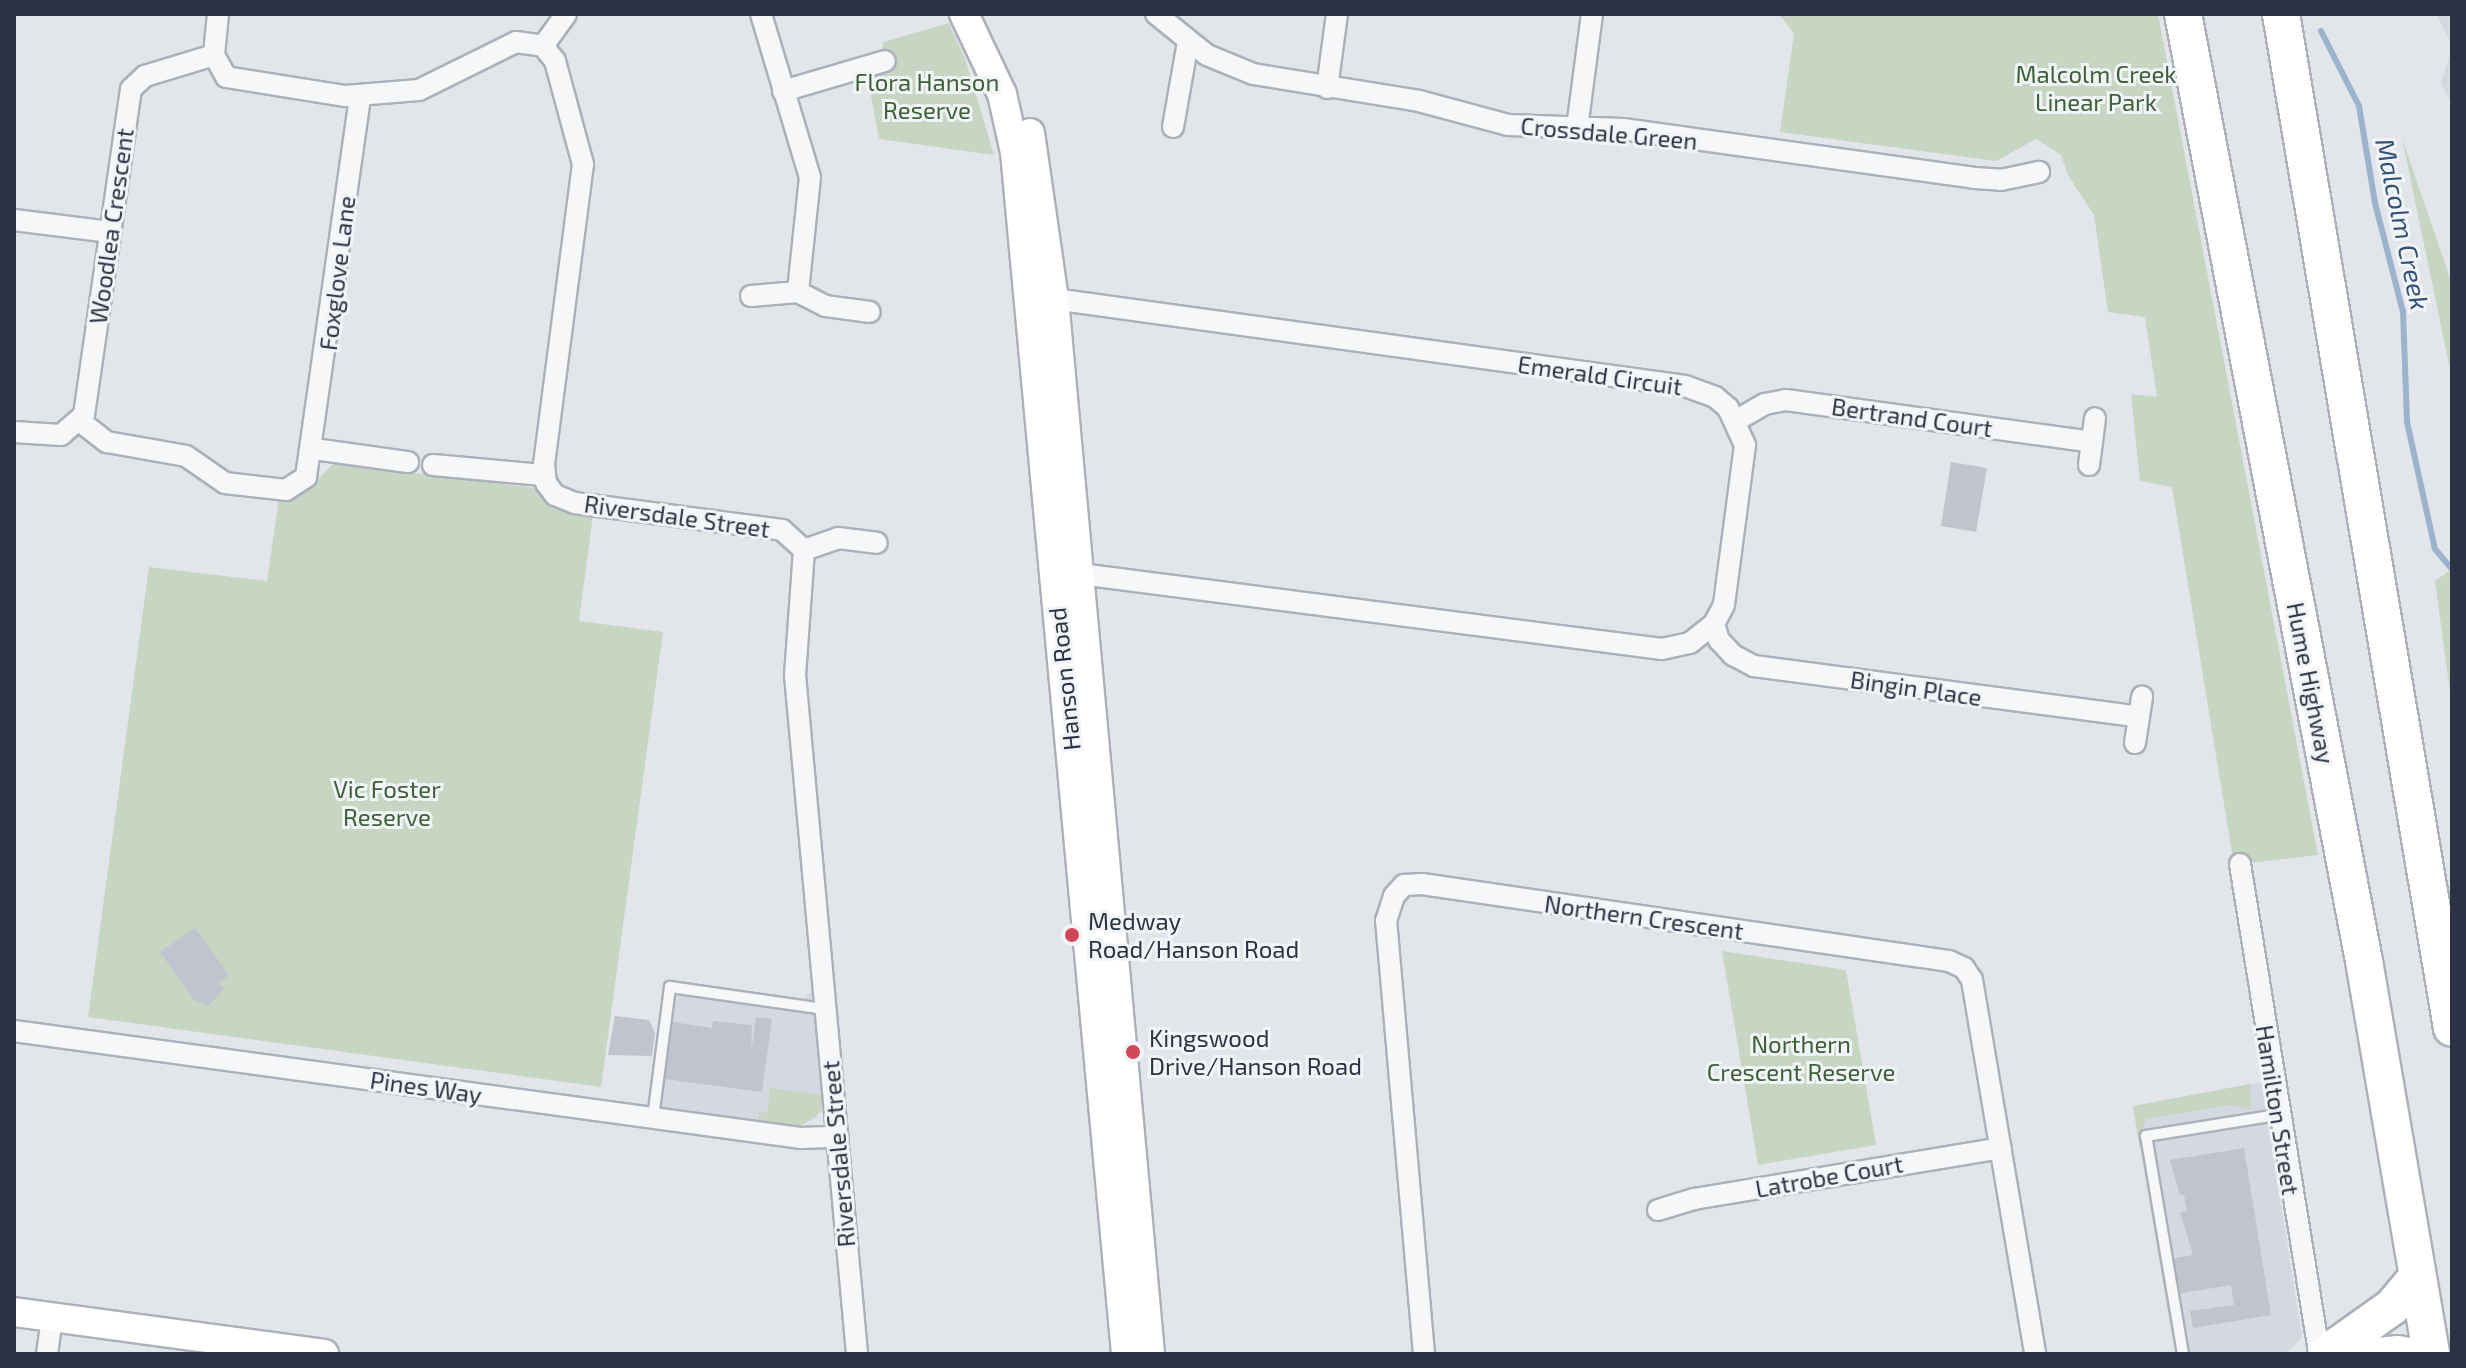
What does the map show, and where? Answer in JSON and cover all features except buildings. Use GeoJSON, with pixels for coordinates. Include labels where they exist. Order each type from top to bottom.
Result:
{"type":"FeatureCollection","features":[{"type":"Feature","properties":{"kind":"highway","name":"Hume Highway"},"geometry":{"type":"LineString","coordinates":[[2183,14],[2362,946],[2432,1354]]}},
{"type":"Feature","properties":{"kind":"highway"},"geometry":{"type":"LineString","coordinates":[[2281,14],[2452,1028]]}},
{"type":"Feature","properties":{"kind":"highway"},"geometry":{"type":"LineString","coordinates":[[2326,1354],[2392,1307],[2418,1276]]}},
{"type":"Feature","properties":{"kind":"street"},"geometry":{"type":"LineString","coordinates":[[218,14],[214,55],[219,70],[234,81],[360,97],[419,90],[516,42],[543,46],[555,61],[583,164],[543,475],[433,465]]}},
{"type":"Feature","properties":{"kind":"street"},"geometry":{"type":"LineString","coordinates":[[543,46],[566,14]]}},
{"type":"Feature","properties":{"kind":"street"},"geometry":{"type":"LineString","coordinates":[[761,14],[810,177],[798,292]]}},
{"type":"Feature","properties":{"kind":"street","name":"Crossdale Green"},"geometry":{"type":"LineString","coordinates":[[1156,14],[1188,42],[1253,74],[1419,101],[1508,125],[1623,129],[1975,178],[2001,180],[2039,172]]}},
{"type":"Feature","properties":{"kind":"street"},"geometry":{"type":"LineString","coordinates":[[1327,88],[1337,14]]}},
{"type":"Feature","properties":{"kind":"street"},"geometry":{"type":"LineString","coordinates":[[1577,128],[1592,14]]}},
{"type":"Feature","properties":{"kind":"street","name":"Hanson Road"},"geometry":{"type":"LineString","coordinates":[[975,16],[1006,52],[1027,119],[1066,572],[1126,1354]]}},
{"type":"Feature","properties":{"kind":"street"},"geometry":{"type":"LineString","coordinates":[[1173,127],[1188,42]]}},
{"type":"Feature","properties":{"kind":"street","name":"Woodlea Crescent"},"geometry":{"type":"LineString","coordinates":[[81,422],[131,89],[145,76],[214,55]]}},
{"type":"Feature","properties":{"kind":"street"},"geometry":{"type":"LineString","coordinates":[[783,91],[885,61]]}},
{"type":"Feature","properties":{"kind":"street","name":"Foxglove Lane"},"geometry":{"type":"LineString","coordinates":[[81,422],[107,442],[186,456],[215,480],[277,490],[293,488],[306,477],[314,449],[360,97]]}},
{"type":"Feature","properties":{"kind":"street"},"geometry":{"type":"LineString","coordinates":[[14,220],[110,232]]}},
{"type":"Feature","properties":{"kind":"street"},"geometry":{"type":"LineString","coordinates":[[751,296],[798,292],[825,306],[870,312]]}},
{"type":"Feature","properties":{"kind":"street","name":"Emerald Circuit"},"geometry":{"type":"LineString","coordinates":[[1041,298],[1685,386],[1715,397],[1737,420]]}},
{"type":"Feature","properties":{"kind":"street","name":"Bertrand Court"},"geometry":{"type":"LineString","coordinates":[[1737,420],[1765,404],[1786,400],[2092,442]]}},
{"type":"Feature","properties":{"kind":"street"},"geometry":{"type":"LineString","coordinates":[[2089,465],[2095,418]]}},
{"type":"Feature","properties":{"kind":"street"},"geometry":{"type":"LineString","coordinates":[[1066,572],[1662,649],[1690,643],[1714,624],[1724,605],[1746,455],[1737,420]]}},
{"type":"Feature","properties":{"kind":"street"},"geometry":{"type":"LineString","coordinates":[[14,432],[61,435],[81,422]]}},
{"type":"Feature","properties":{"kind":"street"},"geometry":{"type":"LineString","coordinates":[[314,449],[408,462]]}},
{"type":"Feature","properties":{"kind":"street","name":"Riversdale Street"},"geometry":{"type":"LineString","coordinates":[[543,475],[555,495],[575,503],[782,530],[804,550],[795,675],[857,1354]]}},
{"type":"Feature","properties":{"kind":"street"},"geometry":{"type":"LineString","coordinates":[[804,550],[838,538],[877,543]]}},
{"type":"Feature","properties":{"kind":"street","name":"Hanson Road"},"geometry":{"type":"LineString","coordinates":[[1066,572],[1150,1354]]}},
{"type":"Feature","properties":{"kind":"street","name":"Bingin Place"},"geometry":{"type":"LineString","coordinates":[[1714,624],[1726,648],[1754,666],[2141,707],[2135,743]]}},
{"type":"Feature","properties":{"kind":"street","name":"Hamilton Street"},"geometry":{"type":"LineString","coordinates":[[2240,864],[2277,1115],[2319,1354]]}},
{"type":"Feature","properties":{"kind":"street","name":"Northern Crescent"},"geometry":{"type":"LineString","coordinates":[[1424,1354],[1386,921],[1389,900],[1404,885],[1949,961],[1964,968],[1972,980],[2035,1354]]}},
{"type":"Feature","properties":{"kind":"street","name":"Pines Way"},"geometry":{"type":"LineString","coordinates":[[14,1031],[800,1138],[838,1137]]}},
{"type":"Feature","properties":{"kind":"street","name":"Latrobe Court"},"geometry":{"type":"LineString","coordinates":[[1658,1210],[1694,1199],[2001,1148]]}},
{"type":"Feature","properties":{"kind":"street"},"geometry":{"type":"LineString","coordinates":[[14,1312],[324,1354]]}},
{"type":"Feature","properties":{"kind":"street"},"geometry":{"type":"LineString","coordinates":[[47,1354],[52,1317]]}},
{"type":"Feature","properties":{"kind":"street"},"geometry":{"type":"LineString","coordinates":[[2432,1354],[2452,1343]]}},
{"type":"Feature","properties":{"kind":"street"},"geometry":{"type":"LineString","coordinates":[[2360,1354],[2398,1350],[2422,1354]]}},
{"type":"Feature","properties":{"kind":"lane"},"geometry":{"type":"LineString","coordinates":[[653,1118],[670,987],[825,1009]]}},
{"type":"Feature","properties":{"kind":"lane"},"geometry":{"type":"LineString","coordinates":[[2183,1354],[2146,1136],[2277,1115]]}},
{"type":"Feature","properties":{"kind":"shaded area"},"geometry":{"type":"Polygon","coordinates":[[[2436,14],[2452,14],[2452,45],[2436,14]]]}},
{"type":"Feature","properties":{"kind":"shaded area"},"geometry":{"type":"Polygon","coordinates":[[[2452,49],[2452,104],[2441,83],[2452,49]]]}},
{"type":"Feature","properties":{"kind":"shaded area"},"geometry":{"type":"Polygon","coordinates":[[[665,981],[801,1000],[813,991],[823,1097],[817,1118],[794,1126],[648,1106],[665,981]]]}},
{"type":"Feature","properties":{"kind":"shaded area"},"geometry":{"type":"Polygon","coordinates":[[[2262,1082],[2302,1338],[2285,1354],[2175,1354],[2133,1106],[2262,1082]]]}},
{"type":"Feature","properties":{"kind":"green space","name":"Malcolm Creek Linear Park"},"geometry":{"type":"Polygon","coordinates":[[[1779,14],[2158,14],[2318,855],[2234,865],[2172,487],[2140,481],[2131,394],[2157,397],[2145,317],[2108,312],[2094,215],[2068,175],[2061,155],[2036,139],[1996,161],[1780,132],[1794,34],[1779,14]]]}},
{"type":"Feature","properties":{"kind":"green space","name":"Flora Hanson Reserve"},"geometry":{"type":"Polygon","coordinates":[[[949,23],[966,61],[994,155],[879,139],[867,74],[882,53],[883,42],[949,23]]]}},
{"type":"Feature","properties":{"kind":"green space"},"geometry":{"type":"Polygon","coordinates":[[[2402,138],[2452,284],[2452,379],[2402,138]]]}},
{"type":"Feature","properties":{"kind":"green space","name":"Vic Foster Reserve"},"geometry":{"type":"Polygon","coordinates":[[[334,463],[536,488],[553,506],[593,515],[579,621],[663,632],[601,1087],[88,1017],[149,567],[267,581],[279,499],[308,489],[334,463]]]}},
{"type":"Feature","properties":{"kind":"green space"},"geometry":{"type":"Polygon","coordinates":[[[2452,569],[2452,707],[2435,581],[2452,569]]]}},
{"type":"Feature","properties":{"kind":"green space","name":"Northern Crescent Reserve"},"geometry":{"type":"Polygon","coordinates":[[[1722,951],[1846,970],[1876,1145],[1758,1165],[1722,951]]]}},
{"type":"Feature","properties":{"kind":"green space"},"geometry":{"type":"Polygon","coordinates":[[[2250,1084],[2251,1109],[2231,1105],[2145,1119],[2140,1150],[2133,1106],[2250,1084]]]}},
{"type":"Feature","properties":{"kind":"green space"},"geometry":{"type":"Polygon","coordinates":[[[770,1088],[823,1095],[821,1112],[801,1126],[758,1121],[759,1112],[767,1113],[770,1088]]]}},
{"type":"Feature","properties":{"kind":"waterway","name":"Malcolm Creek"},"geometry":{"type":"LineString","coordinates":[[2321,31],[2359,106],[2375,203],[2403,312],[2407,422],[2435,549],[2452,569]]}},
{"type":"Feature","properties":{"kind":"place","name":"Medway Road/Hanson Road"},"geometry":{"type":"Point","coordinates":[1072,935]}},
{"type":"Feature","properties":{"kind":"place","name":"Kingswood Drive/Hanson Road"},"geometry":{"type":"Point","coordinates":[1133,1052]}}]}
